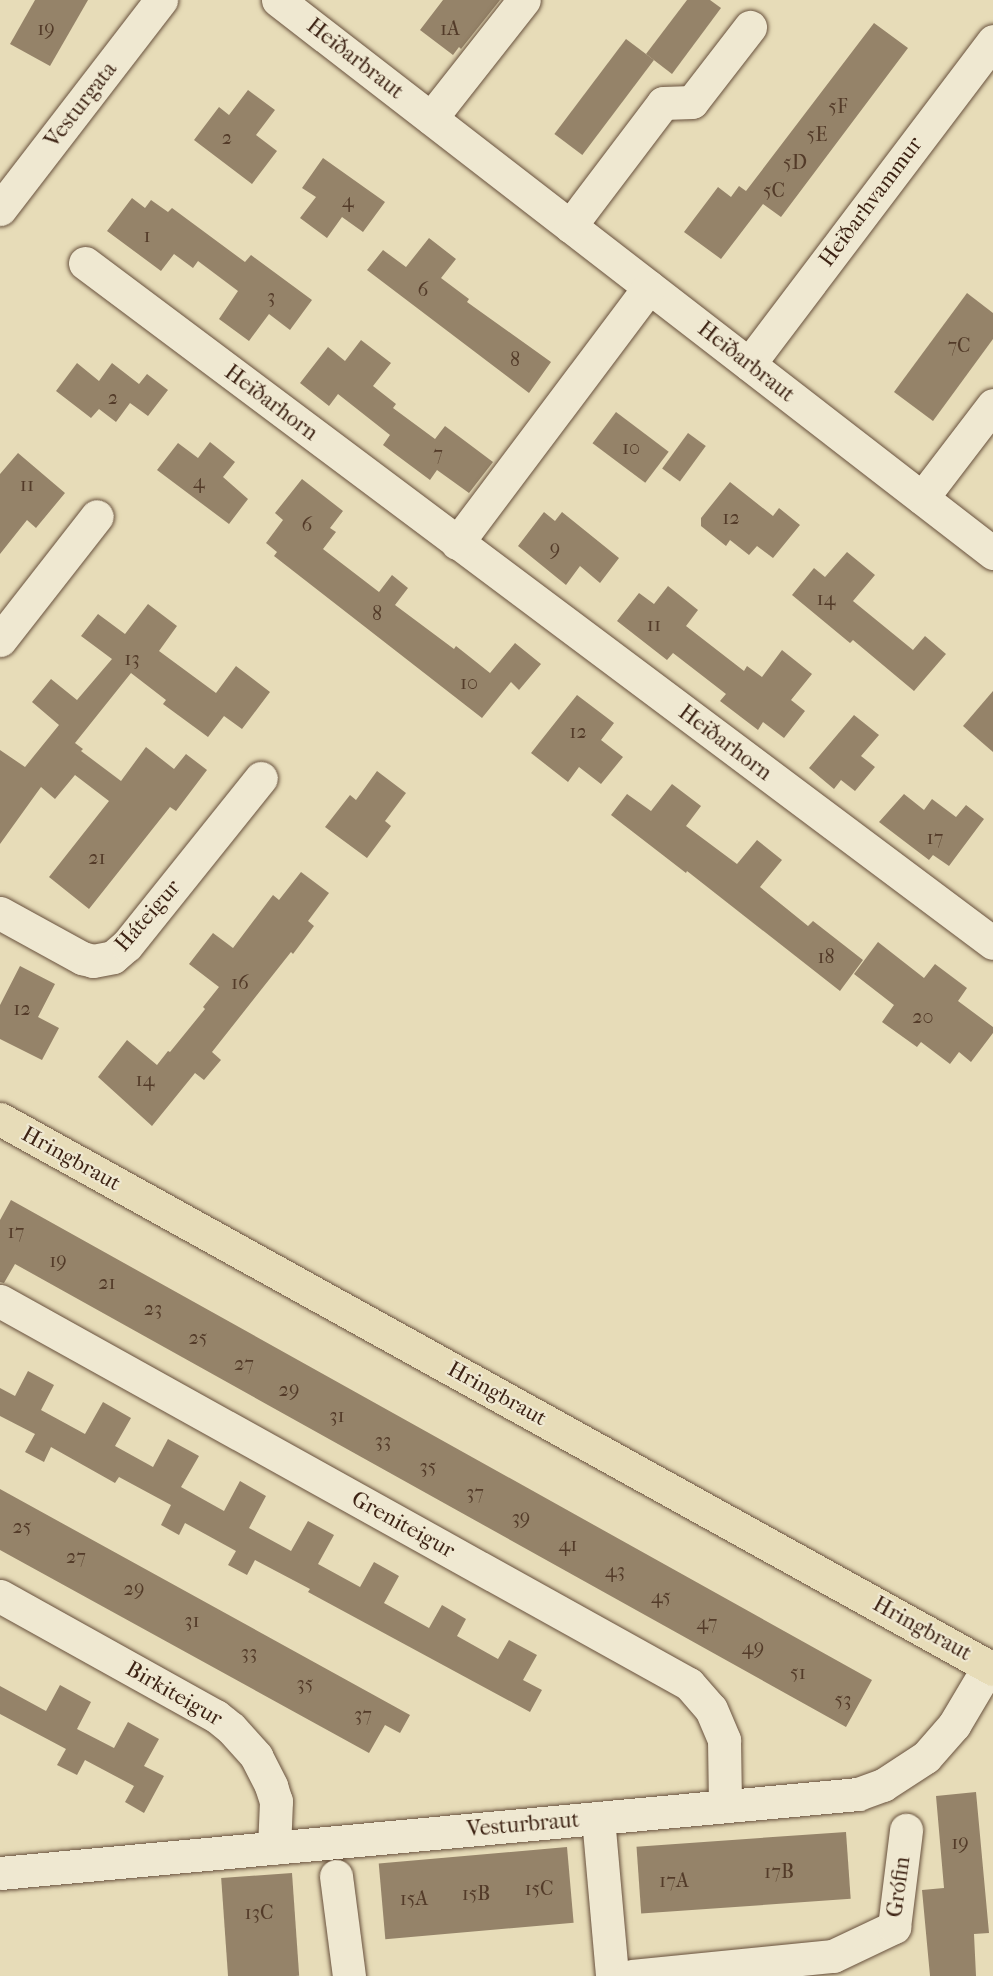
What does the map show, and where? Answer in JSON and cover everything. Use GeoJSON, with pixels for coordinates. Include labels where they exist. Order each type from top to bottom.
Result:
{"type":"FeatureCollection","features":[{"type":"Feature","properties":{"kind":"main road","name":"Hringbraut"},"geometry":{"type":"LineString","coordinates":[[0,1119],[991,1668]]}},
{"type":"Feature","properties":{"kind":"street","name":"Vesturgata"},"geometry":{"type":"LineString","coordinates":[[0,209],[161,0]]}},
{"type":"Feature","properties":{"kind":"street","name":"Heiðarbraut"},"geometry":{"type":"LineString","coordinates":[[278,0],[993,553]]}},
{"type":"Feature","properties":{"kind":"street"},"geometry":{"type":"LineString","coordinates":[[431,118],[524,0]]}},
{"type":"Feature","properties":{"kind":"street"},"geometry":{"type":"LineString","coordinates":[[570,226],[663,103],[692,102],[750,27]]}},
{"type":"Feature","properties":{"kind":"street","name":"Heiðarhvammur"},"geometry":{"type":"LineString","coordinates":[[749,364],[993,41]]}},
{"type":"Feature","properties":{"kind":"street","name":"Heiðarhorn"},"geometry":{"type":"LineString","coordinates":[[84,263],[993,943]]}},
{"type":"Feature","properties":{"kind":"street"},"geometry":{"type":"LineString","coordinates":[[458,543],[649,286]]}},
{"type":"Feature","properties":{"kind":"street"},"geometry":{"type":"LineString","coordinates":[[922,498],[993,405]]}},
{"type":"Feature","properties":{"kind":"street"},"geometry":{"type":"LineString","coordinates":[[0,640],[97,516]]}},
{"type":"Feature","properties":{"kind":"street","name":"Háteigur"},"geometry":{"type":"LineString","coordinates":[[0,913],[82,958],[93,961],[113,957],[127,945],[261,778]]}},
{"type":"Feature","properties":{"kind":"street","name":"Greniteigur"},"geometry":{"type":"LineString","coordinates":[[0,1301],[689,1684],[711,1709],[724,1740],[725,1806]]}},
{"type":"Feature","properties":{"kind":"street","name":"Birkiteigur"},"geometry":{"type":"LineString","coordinates":[[0,1596],[216,1716],[231,1728],[256,1756],[271,1786],[276,1802],[274,1848]]}},
{"type":"Feature","properties":{"kind":"street","name":"Vesturbraut"},"geometry":{"type":"LineString","coordinates":[[0,1873],[858,1794],[883,1785],[905,1773],[941,1742],[991,1668]]}},
{"type":"Feature","properties":{"kind":"street"},"geometry":{"type":"LineString","coordinates":[[598,1818],[612,1976]]}},
{"type":"Feature","properties":{"kind":"street","name":"Grófin"},"geometry":{"type":"LineString","coordinates":[[632,1976],[833,1966],[894,1927],[906,1830]]}},
{"type":"Feature","properties":{"kind":"street"},"geometry":{"type":"LineString","coordinates":[[336,1875],[349,1976]]}},
{"type":"Feature","properties":{"kind":"building"},"geometry":{"type":"Polygon","coordinates":[[[35,0],[88,0],[50,66],[10,44],[35,0]]]}},
{"type":"Feature","properties":{"kind":"building"},"geometry":{"type":"Polygon","coordinates":[[[443,0],[500,0],[461,49],[459,47],[453,55],[420,30],[443,0]]]}},
{"type":"Feature","properties":{"kind":"building"},"geometry":{"type":"Polygon","coordinates":[[[687,0],[710,0],[721,8],[672,74],[646,54],[687,0]]]}},
{"type":"Feature","properties":{"kind":"building"},"geometry":{"type":"Polygon","coordinates":[[[874,23],[908,48],[781,217],[763,204],[721,259],[684,232],[718,187],[731,197],[739,186],[746,191],[874,23]]]}},
{"type":"Feature","properties":{"kind":"building"},"geometry":{"type":"Polygon","coordinates":[[[626,39],[654,60],[582,155],[554,134],[626,39]]]}},
{"type":"Feature","properties":{"kind":"building"},"geometry":{"type":"Polygon","coordinates":[[[248,90],[275,110],[256,135],[277,151],[252,184],[194,140],[219,107],[229,115],[248,90]]]}},
{"type":"Feature","properties":{"kind":"building"},"geometry":{"type":"Polygon","coordinates":[[[323,158],[385,202],[363,232],[342,217],[327,238],[300,218],[316,197],[302,188],[323,158]]]}},
{"type":"Feature","properties":{"kind":"building"},"geometry":{"type":"Polygon","coordinates":[[[132,198],[145,208],[151,200],[168,212],[172,208],[245,262],[251,255],[312,300],[290,330],[269,314],[249,341],[219,319],[238,291],[198,261],[193,268],[174,254],[161,271],[107,231],[132,198]]]}},
{"type":"Feature","properties":{"kind":"building"},"geometry":{"type":"Polygon","coordinates":[[[429,238],[456,259],[441,278],[469,299],[467,302],[551,362],[529,393],[367,270],[383,250],[406,267],[429,238]]]}},
{"type":"Feature","properties":{"kind":"building"},"geometry":{"type":"Polygon","coordinates":[[[967,293],[993,313],[993,339],[933,421],[894,392],[967,293]]]}},
{"type":"Feature","properties":{"kind":"building"},"geometry":{"type":"Polygon","coordinates":[[[361,340],[391,363],[373,386],[396,404],[393,408],[435,439],[445,426],[493,462],[469,493],[437,470],[430,480],[383,445],[390,435],[338,394],[329,406],[300,383],[328,347],[345,361],[361,340]]]}},
{"type":"Feature","properties":{"kind":"building"},"geometry":{"type":"Polygon","coordinates":[[[77,363],[99,381],[112,363],[139,384],[147,374],[168,390],[148,416],[130,403],[116,422],[99,409],[91,418],[56,391],[77,363]]]}},
{"type":"Feature","properties":{"kind":"building"},"geometry":{"type":"Polygon","coordinates":[[[616,412],[669,452],[645,483],[593,443],[616,412]]]}},
{"type":"Feature","properties":{"kind":"building"},"geometry":{"type":"Polygon","coordinates":[[[688,433],[706,446],[680,482],[662,469],[688,433]]]}},
{"type":"Feature","properties":{"kind":"building"},"geometry":{"type":"Polygon","coordinates":[[[210,442],[235,462],[223,477],[248,499],[229,524],[157,470],[178,443],[198,458],[210,442]]]}},
{"type":"Feature","properties":{"kind":"building"},"geometry":{"type":"Polygon","coordinates":[[[18,453],[65,493],[36,528],[27,520],[0,554],[0,474],[18,453]]]}},
{"type":"Feature","properties":{"kind":"building"},"geometry":{"type":"Polygon","coordinates":[[[302,479],[343,511],[330,528],[336,532],[323,549],[379,592],[392,575],[408,588],[395,605],[454,649],[456,646],[490,673],[515,643],[541,664],[519,690],[511,682],[482,718],[274,556],[277,552],[266,543],[283,520],[275,513],[302,479]]]}},
{"type":"Feature","properties":{"kind":"building"},"geometry":{"type":"Polygon","coordinates":[[[730,482],[773,516],[779,508],[800,525],[773,558],[757,546],[749,555],[730,540],[726,546],[701,526],[701,518],[730,482]]]}},
{"type":"Feature","properties":{"kind":"building"},"geometry":{"type":"Polygon","coordinates":[[[544,512],[555,521],[562,512],[619,558],[600,583],[580,566],[566,585],[518,546],[544,512]]]}},
{"type":"Feature","properties":{"kind":"building"},"geometry":{"type":"Polygon","coordinates":[[[847,552],[875,575],[853,601],[913,650],[925,636],[946,654],[914,691],[853,640],[850,643],[792,595],[814,568],[825,577],[847,552]]]}},
{"type":"Feature","properties":{"kind":"building"},"geometry":{"type":"Polygon","coordinates":[[[668,586],[698,610],[686,626],[744,671],[747,666],[762,677],[782,650],[812,674],[791,700],[805,711],[784,738],[763,722],[758,730],[720,701],[726,694],[673,653],[667,660],[617,621],[639,593],[654,604],[668,586]]]}},
{"type":"Feature","properties":{"kind":"building"},"geometry":{"type":"Polygon","coordinates":[[[148,604],[177,626],[159,651],[216,693],[236,666],[270,692],[242,729],[224,716],[208,737],[163,704],[166,700],[131,673],[75,743],[83,749],[81,751],[121,781],[146,747],[174,769],[186,754],[207,770],[176,811],[170,807],[89,909],[49,877],[109,801],[75,775],[55,799],[41,787],[0,844],[0,750],[25,767],[59,725],[32,702],[51,679],[77,700],[112,659],[81,636],[98,614],[125,634],[148,604]]]}},
{"type":"Feature","properties":{"kind":"building"},"geometry":{"type":"Polygon","coordinates":[[[993,691],[993,752],[963,726],[993,691]]]}},
{"type":"Feature","properties":{"kind":"building"},"geometry":{"type":"Polygon","coordinates":[[[577,695],[614,723],[601,740],[623,757],[601,784],[579,767],[568,782],[531,753],[577,695]]]}},
{"type":"Feature","properties":{"kind":"building"},"geometry":{"type":"Polygon","coordinates":[[[854,715],[879,735],[861,756],[875,767],[855,791],[841,780],[834,789],[809,768],[854,715]]]}},
{"type":"Feature","properties":{"kind":"building"},"geometry":{"type":"Polygon","coordinates":[[[377,771],[406,793],[385,821],[391,826],[367,858],[325,827],[350,795],[356,800],[377,771]]]}},
{"type":"Feature","properties":{"kind":"building"},"geometry":{"type":"Polygon","coordinates":[[[672,784],[701,806],[686,826],[737,864],[757,840],[782,860],[760,887],[808,926],[813,921],[863,960],[840,991],[687,871],[686,873],[611,815],[627,794],[651,811],[672,784]]]}},
{"type":"Feature","properties":{"kind":"building"},"geometry":{"type":"Polygon","coordinates":[[[904,794],[924,810],[932,799],[956,817],[966,805],[984,819],[949,866],[933,855],[929,860],[879,822],[904,794]]]}},
{"type":"Feature","properties":{"kind":"building"},"geometry":{"type":"Polygon","coordinates":[[[301,872],[329,893],[308,921],[314,926],[212,1052],[221,1060],[204,1080],[195,1073],[152,1126],[98,1077],[127,1040],[157,1065],[168,1051],[170,1052],[205,1009],[203,1007],[219,987],[189,964],[213,933],[233,948],[273,895],[279,900],[301,872]]]}},
{"type":"Feature","properties":{"kind":"building"},"geometry":{"type":"Polygon","coordinates":[[[878,942],[924,978],[935,964],[967,988],[958,1001],[993,1027],[993,1033],[971,1062],[959,1052],[950,1064],[921,1042],[917,1047],[882,1022],[894,1005],[854,974],[878,942]]]}},
{"type":"Feature","properties":{"kind":"building"},"geometry":{"type":"Polygon","coordinates":[[[20,966],[55,984],[38,1017],[59,1028],[42,1060],[0,1039],[0,1005],[20,966]]]}},
{"type":"Feature","properties":{"kind":"building"},"geometry":{"type":"Polygon","coordinates":[[[11,1200],[872,1680],[846,1727],[15,1264],[4,1283],[0,1282],[0,1220],[11,1200]]]}},
{"type":"Feature","properties":{"kind":"building"},"geometry":{"type":"Polygon","coordinates":[[[28,1371],[54,1385],[41,1410],[85,1434],[103,1402],[131,1418],[115,1446],[153,1467],[168,1439],[199,1456],[181,1487],[224,1511],[240,1481],[266,1496],[249,1528],[291,1551],[308,1521],[334,1535],[318,1564],[360,1587],[374,1562],[399,1576],[384,1603],[429,1628],[442,1605],[466,1619],[457,1636],[498,1659],[509,1640],[537,1655],[523,1680],[542,1690],[530,1712],[308,1592],[310,1589],[255,1560],[247,1575],[228,1565],[236,1551],[185,1523],[179,1535],[161,1525],[171,1505],[119,1477],[115,1483],[51,1447],[44,1462],[25,1452],[35,1434],[0,1416],[0,1388],[15,1396],[28,1371]]]}},
{"type":"Feature","properties":{"kind":"building"},"geometry":{"type":"Polygon","coordinates":[[[0,1489],[410,1715],[400,1733],[385,1725],[369,1753],[0,1550],[0,1489]]]}},
{"type":"Feature","properties":{"kind":"building"},"geometry":{"type":"Polygon","coordinates":[[[60,1685],[91,1702],[77,1729],[114,1748],[128,1722],[159,1739],[144,1766],[164,1776],[144,1813],[125,1802],[134,1786],[85,1760],[77,1775],[57,1765],[66,1749],[0,1714],[0,1686],[46,1711],[60,1685]]]}},
{"type":"Feature","properties":{"kind":"building"},"geometry":{"type":"Polygon","coordinates":[[[976,1792],[989,1933],[974,1934],[976,1976],[930,1976],[922,1890],[944,1888],[936,1796],[976,1792]]]}},
{"type":"Feature","properties":{"kind":"building"},"geometry":{"type":"Polygon","coordinates":[[[846,1832],[851,1899],[641,1913],[637,1847],[846,1832]]]}},
{"type":"Feature","properties":{"kind":"building"},"geometry":{"type":"Polygon","coordinates":[[[567,1847],[574,1923],[385,1939],[379,1863],[567,1847]]]}},
{"type":"Feature","properties":{"kind":"building"},"geometry":{"type":"Polygon","coordinates":[[[292,1873],[299,1976],[228,1976],[221,1878],[292,1873]]]}}]}
